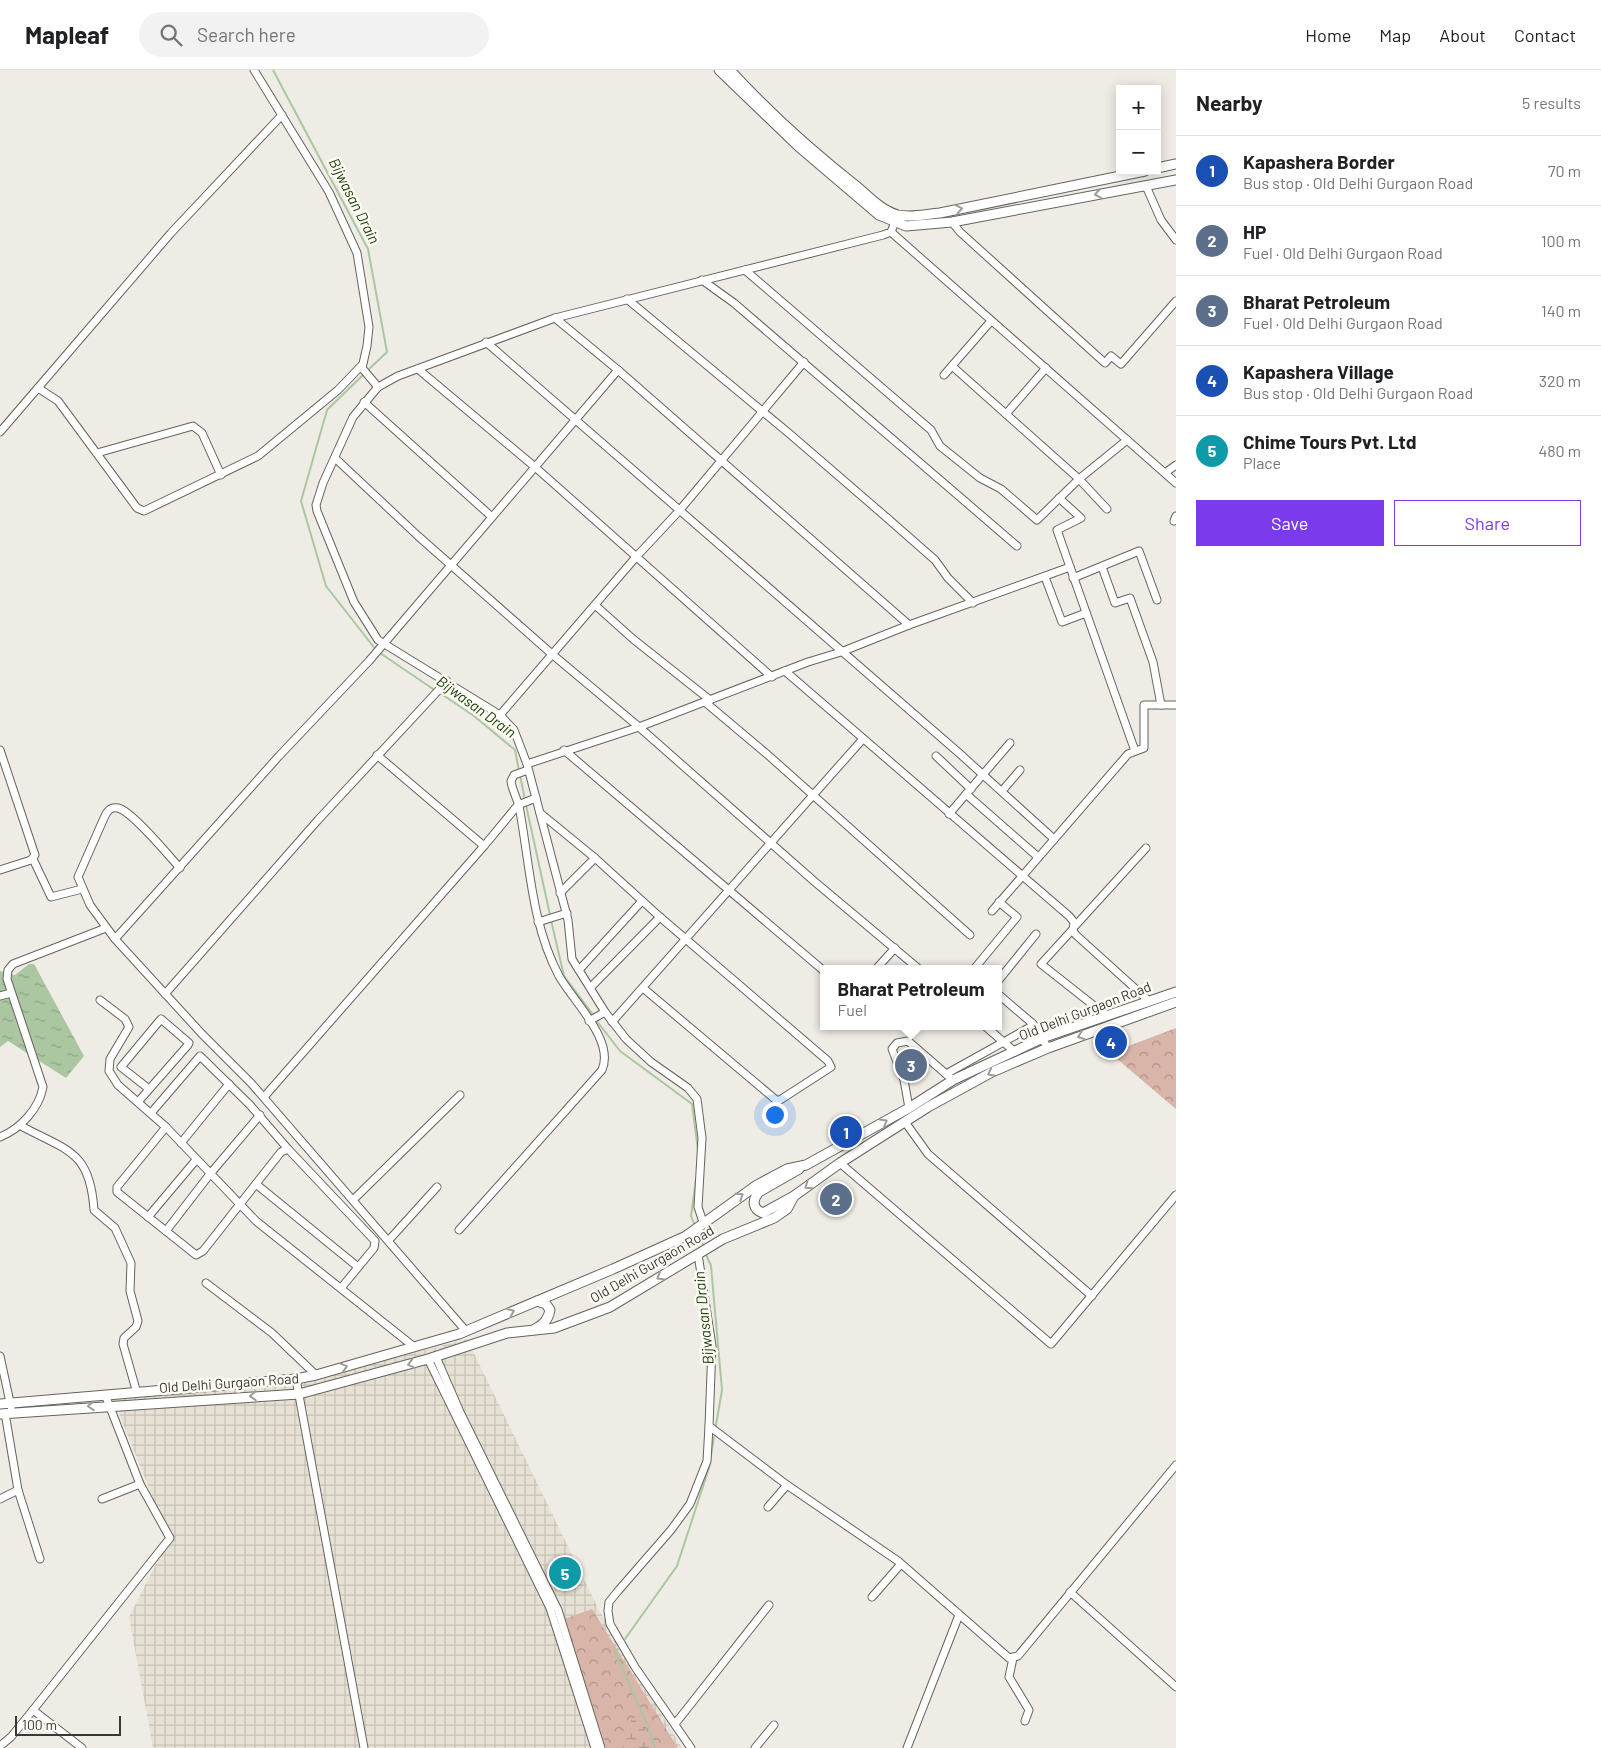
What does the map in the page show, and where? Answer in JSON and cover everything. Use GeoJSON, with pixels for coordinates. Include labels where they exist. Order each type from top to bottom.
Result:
{"type":"FeatureCollection","features":[{"type":"Feature","properties":{"kind":"main road"},"geometry":{"type":"LineString","coordinates":[[719,70],[798,146],[880,215],[920,226],[952,222],[1176,180]]}},
{"type":"Feature","properties":{"kind":"main road"},"geometry":{"type":"LineString","coordinates":[[730,70],[786,125],[844,177],[897,219]]}},
{"type":"Feature","properties":{"kind":"main road"},"geometry":{"type":"LineString","coordinates":[[1161,167],[1176,164]]}},
{"type":"Feature","properties":{"kind":"main road"},"geometry":{"type":"LineString","coordinates":[[897,219],[940,213],[1125,175]]}},
{"type":"Feature","properties":{"kind":"main road","name":"Old Delhi Gurgaon Road"},"geometry":{"type":"LineString","coordinates":[[107,1401],[137,1393],[296,1379],[316,1375],[466,1331],[614,1269],[686,1236],[757,1185],[787,1169],[806,1165],[909,1108],[950,1077],[1043,1039],[1176,992]]}},
{"type":"Feature","properties":{"kind":"main road","name":"Old Delhi Gurgaon Road"},"geometry":{"type":"LineString","coordinates":[[0,1404],[7,1411],[107,1401],[299,1394],[432,1358],[507,1334],[554,1328],[610,1307],[740,1230],[774,1218],[787,1209],[794,1196],[840,1164],[905,1122],[992,1072],[1048,1048],[1176,1002]]}},
{"type":"Feature","properties":{"kind":"main road"},"geometry":{"type":"LineString","coordinates":[[794,1196],[763,1213],[758,1212],[754,1205],[754,1198],[759,1192],[806,1165]]}},
{"type":"Feature","properties":{"kind":"main road"},"geometry":{"type":"LineString","coordinates":[[534,1330],[549,1317],[550,1310],[546,1304],[537,1301]]}},
{"type":"Feature","properties":{"kind":"street"},"geometry":{"type":"LineString","coordinates":[[38,388],[58,401],[141,511],[147,510],[221,475],[263,452],[361,370],[368,346],[369,326],[357,253],[329,192],[254,70]]}},
{"type":"Feature","properties":{"kind":"street"},"geometry":{"type":"LineString","coordinates":[[0,432],[172,233],[282,115]]}},
{"type":"Feature","properties":{"kind":"street"},"geometry":{"type":"LineString","coordinates":[[1146,186],[1161,220],[1176,240]]}},
{"type":"Feature","properties":{"kind":"street"},"geometry":{"type":"LineString","coordinates":[[891,232],[897,219]]}},
{"type":"Feature","properties":{"kind":"street"},"geometry":{"type":"LineString","coordinates":[[952,222],[967,239],[1105,363],[1111,356],[1121,364],[1176,301]]}},
{"type":"Feature","properties":{"kind":"street"},"geometry":{"type":"LineString","coordinates":[[699,1226],[698,1207],[702,1138],[697,1099],[688,1088],[634,1048],[604,1014],[591,987],[570,952],[560,894],[540,813],[514,730],[500,715],[447,681],[381,647],[358,610],[317,512],[318,497],[353,417],[376,385],[554,318],[891,232]]}},
{"type":"Feature","properties":{"kind":"street"},"geometry":{"type":"LineString","coordinates":[[891,232],[1176,483]]}},
{"type":"Feature","properties":{"kind":"street"},"geometry":{"type":"LineString","coordinates":[[745,270],[931,430],[940,446],[980,478],[1001,488],[1035,519],[1039,520],[1079,479],[1128,440]]}},
{"type":"Feature","properties":{"kind":"street"},"geometry":{"type":"LineString","coordinates":[[702,280],[734,303],[804,362],[1017,546]]}},
{"type":"Feature","properties":{"kind":"street"},"geometry":{"type":"LineString","coordinates":[[627,299],[763,412],[935,560],[948,578],[973,603]]}},
{"type":"Feature","properties":{"kind":"street"},"geometry":{"type":"LineString","coordinates":[[554,318],[618,370],[909,625]]}},
{"type":"Feature","properties":{"kind":"street"},"geometry":{"type":"LineString","coordinates":[[944,375],[991,322]]}},
{"type":"Feature","properties":{"kind":"street"},"geometry":{"type":"LineString","coordinates":[[486,342],[1054,839]]}},
{"type":"Feature","properties":{"kind":"street"},"geometry":{"type":"LineString","coordinates":[[500,715],[636,557],[680,511],[804,362]]}},
{"type":"Feature","properties":{"kind":"street"},"geometry":{"type":"LineString","coordinates":[[952,366],[1079,479],[1107,509]]}},
{"type":"Feature","properties":{"kind":"street"},"geometry":{"type":"LineString","coordinates":[[1006,414],[1046,368]]}},
{"type":"Feature","properties":{"kind":"street"},"geometry":{"type":"LineString","coordinates":[[418,369],[536,467],[772,677]]}},
{"type":"Feature","properties":{"kind":"street"},"geometry":{"type":"LineString","coordinates":[[361,370],[376,385]]}},
{"type":"Feature","properties":{"kind":"street"},"geometry":{"type":"LineString","coordinates":[[115,939],[279,756],[369,661],[618,370]]}},
{"type":"Feature","properties":{"kind":"street"},"geometry":{"type":"LineString","coordinates":[[364,402],[492,516]]}},
{"type":"Feature","properties":{"kind":"street"},"geometry":{"type":"LineString","coordinates":[[97,453],[193,426],[202,432],[221,475]]}},
{"type":"Feature","properties":{"kind":"street"},"geometry":{"type":"LineString","coordinates":[[335,458],[418,536],[553,655],[639,727],[771,844],[914,965]]}},
{"type":"Feature","properties":{"kind":"street"},"geometry":{"type":"LineString","coordinates":[[1165,473],[1176,465]]}},
{"type":"Feature","properties":{"kind":"street"},"geometry":{"type":"LineString","coordinates":[[1059,498],[1081,518],[1057,530],[1135,751]]}},
{"type":"Feature","properties":{"kind":"street"},"geometry":{"type":"LineString","coordinates":[[1073,578],[1139,551],[1157,600]]}},
{"type":"Feature","properties":{"kind":"street"},"geometry":{"type":"LineString","coordinates":[[459,1230],[602,1070],[605,1058],[604,1050],[591,1020],[558,974],[540,921],[520,804],[511,781],[514,775],[564,750],[639,727],[785,671],[1070,567]]}},
{"type":"Feature","properties":{"kind":"street"},"geometry":{"type":"LineString","coordinates":[[1102,567],[1115,603],[1130,598],[1153,662],[1160,705]]}},
{"type":"Feature","properties":{"kind":"street"},"geometry":{"type":"LineString","coordinates":[[1044,576],[1062,622],[1086,613]]}},
{"type":"Feature","properties":{"kind":"street"},"geometry":{"type":"LineString","coordinates":[[595,605],[708,701],[970,935]]}},
{"type":"Feature","properties":{"kind":"street"},"geometry":{"type":"LineString","coordinates":[[785,671],[862,740],[1072,919],[1076,935],[1149,1001]]}},
{"type":"Feature","properties":{"kind":"street"},"geometry":{"type":"LineString","coordinates":[[165,994],[377,755],[447,681]]}},
{"type":"Feature","properties":{"kind":"street"},"geometry":{"type":"LineString","coordinates":[[992,910],[1128,754],[1145,746],[1144,705],[1176,705]]}},
{"type":"Feature","properties":{"kind":"street"},"geometry":{"type":"LineString","coordinates":[[612,1022],[862,740]]}},
{"type":"Feature","properties":{"kind":"street"},"geometry":{"type":"LineString","coordinates":[[949,814],[1010,743]]}},
{"type":"Feature","properties":{"kind":"street"},"geometry":{"type":"LineString","coordinates":[[0,750],[2,763],[35,852],[33,859],[51,897],[82,889]]}},
{"type":"Feature","properties":{"kind":"street"},"geometry":{"type":"LineString","coordinates":[[564,750],[820,968]]}},
{"type":"Feature","properties":{"kind":"street"},"geometry":{"type":"LineString","coordinates":[[377,755],[484,846]]}},
{"type":"Feature","properties":{"kind":"street"},"geometry":{"type":"LineString","coordinates":[[936,756],[969,791],[1038,857]]}},
{"type":"Feature","properties":{"kind":"street"},"geometry":{"type":"LineString","coordinates":[[1002,792],[1020,770]]}},
{"type":"Feature","properties":{"kind":"street"},"geometry":{"type":"LineString","coordinates":[[264,1097],[520,804],[534,798]]}},
{"type":"Feature","properties":{"kind":"street"},"geometry":{"type":"LineString","coordinates":[[180,868],[132,817],[119,808],[110,809],[104,818],[78,872],[82,889],[115,939],[264,1097],[466,1331]]}},
{"type":"Feature","properties":{"kind":"street"},"geometry":{"type":"LineString","coordinates":[[540,813],[595,858],[660,917],[828,1061],[831,1064],[830,1069],[780,1100],[776,1100],[643,988]]}},
{"type":"Feature","properties":{"kind":"street"},"geometry":{"type":"LineString","coordinates":[[1107,1016],[1041,964],[1146,848]]}},
{"type":"Feature","properties":{"kind":"street"},"geometry":{"type":"LineString","coordinates":[[560,894],[595,858]]}},
{"type":"Feature","properties":{"kind":"street"},"geometry":{"type":"LineString","coordinates":[[0,870],[33,859]]}},
{"type":"Feature","properties":{"kind":"street"},"geometry":{"type":"LineString","coordinates":[[580,970],[642,901]]}},
{"type":"Feature","properties":{"kind":"street"},"geometry":{"type":"LineString","coordinates":[[977,965],[1017,917],[999,902]]}},
{"type":"Feature","properties":{"kind":"street"},"geometry":{"type":"LineString","coordinates":[[540,921],[564,914]]}},
{"type":"Feature","properties":{"kind":"street"},"geometry":{"type":"LineString","coordinates":[[591,987],[660,917]]}},
{"type":"Feature","properties":{"kind":"street"},"geometry":{"type":"LineString","coordinates":[[0,1138],[21,1126],[37,1103],[43,1087],[6,974],[13,964],[106,928]]}},
{"type":"Feature","properties":{"kind":"street"},"geometry":{"type":"LineString","coordinates":[[1002,976],[1036,934]]}},
{"type":"Feature","properties":{"kind":"street"},"geometry":{"type":"LineString","coordinates":[[880,965],[895,948]]}},
{"type":"Feature","properties":{"kind":"street"},"geometry":{"type":"LineString","coordinates":[[0,996],[12,993]]}},
{"type":"Feature","properties":{"kind":"street"},"geometry":{"type":"LineString","coordinates":[[1002,997],[1034,1025],[1048,1048]]}},
{"type":"Feature","properties":{"kind":"street"},"geometry":{"type":"LineString","coordinates":[[100,1000],[128,1023],[128,1031],[113,1051],[109,1070],[118,1085],[166,1127],[256,1220],[414,1346]]}},
{"type":"Feature","properties":{"kind":"street"},"geometry":{"type":"LineString","coordinates":[[591,1020],[604,1014]]}},
{"type":"Feature","properties":{"kind":"street"},"geometry":{"type":"LineString","coordinates":[[138,1102],[189,1043],[161,1019],[122,1068],[149,1089]]}},
{"type":"Feature","properties":{"kind":"street"},"geometry":{"type":"LineString","coordinates":[[909,1108],[904,1080],[892,1049],[894,1045],[902,1040],[908,1040],[950,1077],[1003,1042],[1034,1025]]}},
{"type":"Feature","properties":{"kind":"street"},"geometry":{"type":"LineString","coordinates":[[990,1030],[1015,1052]]}},
{"type":"Feature","properties":{"kind":"street"},"geometry":{"type":"LineString","coordinates":[[151,1113],[200,1056],[260,1115],[288,1149],[375,1241],[374,1248],[341,1288]]}},
{"type":"Feature","properties":{"kind":"street"},"geometry":{"type":"LineString","coordinates":[[181,1143],[229,1084]]}},
{"type":"Feature","properties":{"kind":"street"},"geometry":{"type":"LineString","coordinates":[[354,1200],[460,1095]]}},
{"type":"Feature","properties":{"kind":"street"},"geometry":{"type":"LineString","coordinates":[[166,1232],[210,1174],[260,1115]]}},
{"type":"Feature","properties":{"kind":"street"},"geometry":{"type":"LineString","coordinates":[[905,1122],[928,1154],[1092,1296]]}},
{"type":"Feature","properties":{"kind":"street"},"geometry":{"type":"LineString","coordinates":[[21,1126],[70,1152],[84,1165],[92,1185],[94,1210],[115,1228],[130,1260],[130,1291],[138,1321],[136,1327],[126,1336],[123,1344],[137,1393]]}},
{"type":"Feature","properties":{"kind":"street"},"geometry":{"type":"LineString","coordinates":[[166,1127],[116,1189],[192,1253],[200,1253],[281,1152],[288,1149]]}},
{"type":"Feature","properties":{"kind":"street"},"geometry":{"type":"LineString","coordinates":[[148,1217],[196,1160]]}},
{"type":"Feature","properties":{"kind":"street"},"geometry":{"type":"LineString","coordinates":[[840,1164],[1047,1343],[1054,1343],[1176,1196]]}},
{"type":"Feature","properties":{"kind":"street"},"geometry":{"type":"LineString","coordinates":[[256,1184],[358,1267]]}},
{"type":"Feature","properties":{"kind":"street"},"geometry":{"type":"LineString","coordinates":[[389,1240],[437,1187]]}},
{"type":"Feature","properties":{"kind":"street"},"geometry":{"type":"LineString","coordinates":[[691,1748],[635,1667],[610,1624],[608,1611],[609,1602],[671,1530],[690,1504],[707,1461],[712,1346],[703,1251]]}},
{"type":"Feature","properties":{"kind":"street"},"geometry":{"type":"LineString","coordinates":[[206,1283],[272,1333],[316,1375]]}},
{"type":"Feature","properties":{"kind":"street"},"geometry":{"type":"LineString","coordinates":[[0,1356],[18,1490],[40,1559]]}},
{"type":"Feature","properties":{"kind":"street"},"geometry":{"type":"LineString","coordinates":[[432,1358],[553,1615],[595,1748]]}},
{"type":"Feature","properties":{"kind":"street"},"geometry":{"type":"LineString","coordinates":[[432,1358],[558,1610],[601,1748]]}},
{"type":"Feature","properties":{"kind":"street"},"geometry":{"type":"LineString","coordinates":[[296,1379],[364,1748]]}},
{"type":"Feature","properties":{"kind":"street"},"geometry":{"type":"LineString","coordinates":[[0,1746],[11,1738],[34,1710],[168,1544],[170,1538],[140,1484],[107,1401]]}},
{"type":"Feature","properties":{"kind":"street"},"geometry":{"type":"LineString","coordinates":[[710,1426],[787,1485],[901,1564],[1004,1655],[1013,1658],[1018,1656],[1176,1465]]}},
{"type":"Feature","properties":{"kind":"street"},"geometry":{"type":"LineString","coordinates":[[102,1499],[140,1484]]}},
{"type":"Feature","properties":{"kind":"street"},"geometry":{"type":"LineString","coordinates":[[768,1507],[787,1485]]}},
{"type":"Feature","properties":{"kind":"street"},"geometry":{"type":"LineString","coordinates":[[0,1499],[18,1490]]}},
{"type":"Feature","properties":{"kind":"street"},"geometry":{"type":"LineString","coordinates":[[872,1597],[901,1564]]}},
{"type":"Feature","properties":{"kind":"street"},"geometry":{"type":"LineString","coordinates":[[1070,1592],[1176,1687]]}},
{"type":"Feature","properties":{"kind":"street"},"geometry":{"type":"LineString","coordinates":[[675,1724],[769,1606]]}},
{"type":"Feature","properties":{"kind":"street"},"geometry":{"type":"LineString","coordinates":[[907,1748],[959,1615]]}},
{"type":"Feature","properties":{"kind":"street"},"geometry":{"type":"LineString","coordinates":[[1013,1658],[1009,1676],[1029,1710],[1025,1721]]}},
{"type":"Feature","properties":{"kind":"street"},"geometry":{"type":"LineString","coordinates":[[34,1710],[82,1748]]}},
{"type":"Feature","properties":{"kind":"street"},"geometry":{"type":"LineString","coordinates":[[756,1748],[774,1725]]}},
{"type":"Feature","properties":{"kind":"shaded area"},"geometry":{"type":"Polygon","coordinates":[[[467,1339],[599,1610],[682,1748],[153,1748],[129,1617],[169,1538],[112,1396],[318,1378],[467,1339]]]}},
{"type":"Feature","properties":{"kind":"green space"},"geometry":{"type":"Polygon","coordinates":[[[1176,1028],[1176,1109],[1110,1053],[1176,1028]]]}},
{"type":"Feature","properties":{"kind":"green space"},"geometry":{"type":"Polygon","coordinates":[[[592,1609],[678,1748],[606,1748],[564,1619],[592,1609]]]}},
{"type":"Feature","properties":{"kind":"green space"},"geometry":{"type":"Polygon","coordinates":[[[636,1716],[656,1748],[623,1748],[619,1733],[636,1716]]]}},
{"type":"Feature","properties":{"kind":"water"},"geometry":{"type":"Polygon","coordinates":[[[29,964],[34,964],[84,1056],[66,1078],[8,1041],[0,1047],[0,971],[15,975],[29,964]]]}},
{"type":"Feature","properties":{"kind":"waterway","name":"Bijwasan Drain"},"geometry":{"type":"LineString","coordinates":[[273,70],[368,249],[387,352],[367,371]]}},
{"type":"Feature","properties":{"kind":"waterway","name":"Bijwasan Drain"},"geometry":{"type":"LineString","coordinates":[[364,374],[327,410],[301,501],[326,586],[376,650]]}},
{"type":"Feature","properties":{"kind":"waterway","name":"Bijwasan Drain"},"geometry":{"type":"LineString","coordinates":[[380,653],[436,691]]}},
{"type":"Feature","properties":{"kind":"waterway","name":"Bijwasan Drain"},"geometry":{"type":"LineString","coordinates":[[440,693],[474,716],[515,750],[519,771]]}},
{"type":"Feature","properties":{"kind":"waterway","name":"Bijwasan Drain"},"geometry":{"type":"LineString","coordinates":[[520,775],[525,800]]}},
{"type":"Feature","properties":{"kind":"waterway","name":"Bijwasan Drain"},"geometry":{"type":"LineString","coordinates":[[526,805],[550,915]]}},
{"type":"Feature","properties":{"kind":"waterway","name":"Bijwasan Drain"},"geometry":{"type":"LineString","coordinates":[[551,920],[564,976],[594,1016]]}},
{"type":"Feature","properties":{"kind":"waterway","name":"Bijwasan Drain"},"geometry":{"type":"LineString","coordinates":[[596,1020],[620,1051],[692,1104],[698,1150]]}},
{"type":"Feature","properties":{"kind":"waterway","name":"Bijwasan Drain"},"geometry":{"type":"LineString","coordinates":[[695,1226],[691,1216],[696,1180]]}},
{"type":"Feature","properties":{"kind":"waterway","name":"Bijwasan Drain"},"geometry":{"type":"LineString","coordinates":[[697,1231],[704,1247]]}},
{"type":"Feature","properties":{"kind":"waterway","name":"Bijwasan Drain"},"geometry":{"type":"LineString","coordinates":[[705,1252],[711,1266],[722,1390],[716,1425]]}},
{"type":"Feature","properties":{"kind":"waterway","name":"Bijwasan Drain"},"geometry":{"type":"LineString","coordinates":[[625,1639],[677,1566],[709,1468],[714,1437]]}},
{"type":"Feature","properties":{"kind":"waterway","name":"Bijwasan Drain"},"geometry":{"type":"LineString","coordinates":[[618,1649],[615,1653],[648,1726],[655,1748]]}},
{"type":"Feature","properties":{"kind":"place","name":"Kapashera Village"},"geometry":{"type":"Point","coordinates":[1111,1042]}},
{"type":"Feature","properties":{"kind":"place","name":"Bharat Petroleum"},"geometry":{"type":"Point","coordinates":[911,1065]}},
{"type":"Feature","properties":{"kind":"place","name":"Kapashera Border"},"geometry":{"type":"Point","coordinates":[846,1132]}},
{"type":"Feature","properties":{"kind":"place","name":"HP"},"geometry":{"type":"Point","coordinates":[836,1199]}},
{"type":"Feature","properties":{"kind":"place","name":"Chime Tours Pvt. Ltd"},"geometry":{"type":"Point","coordinates":[565,1573]}}]}
